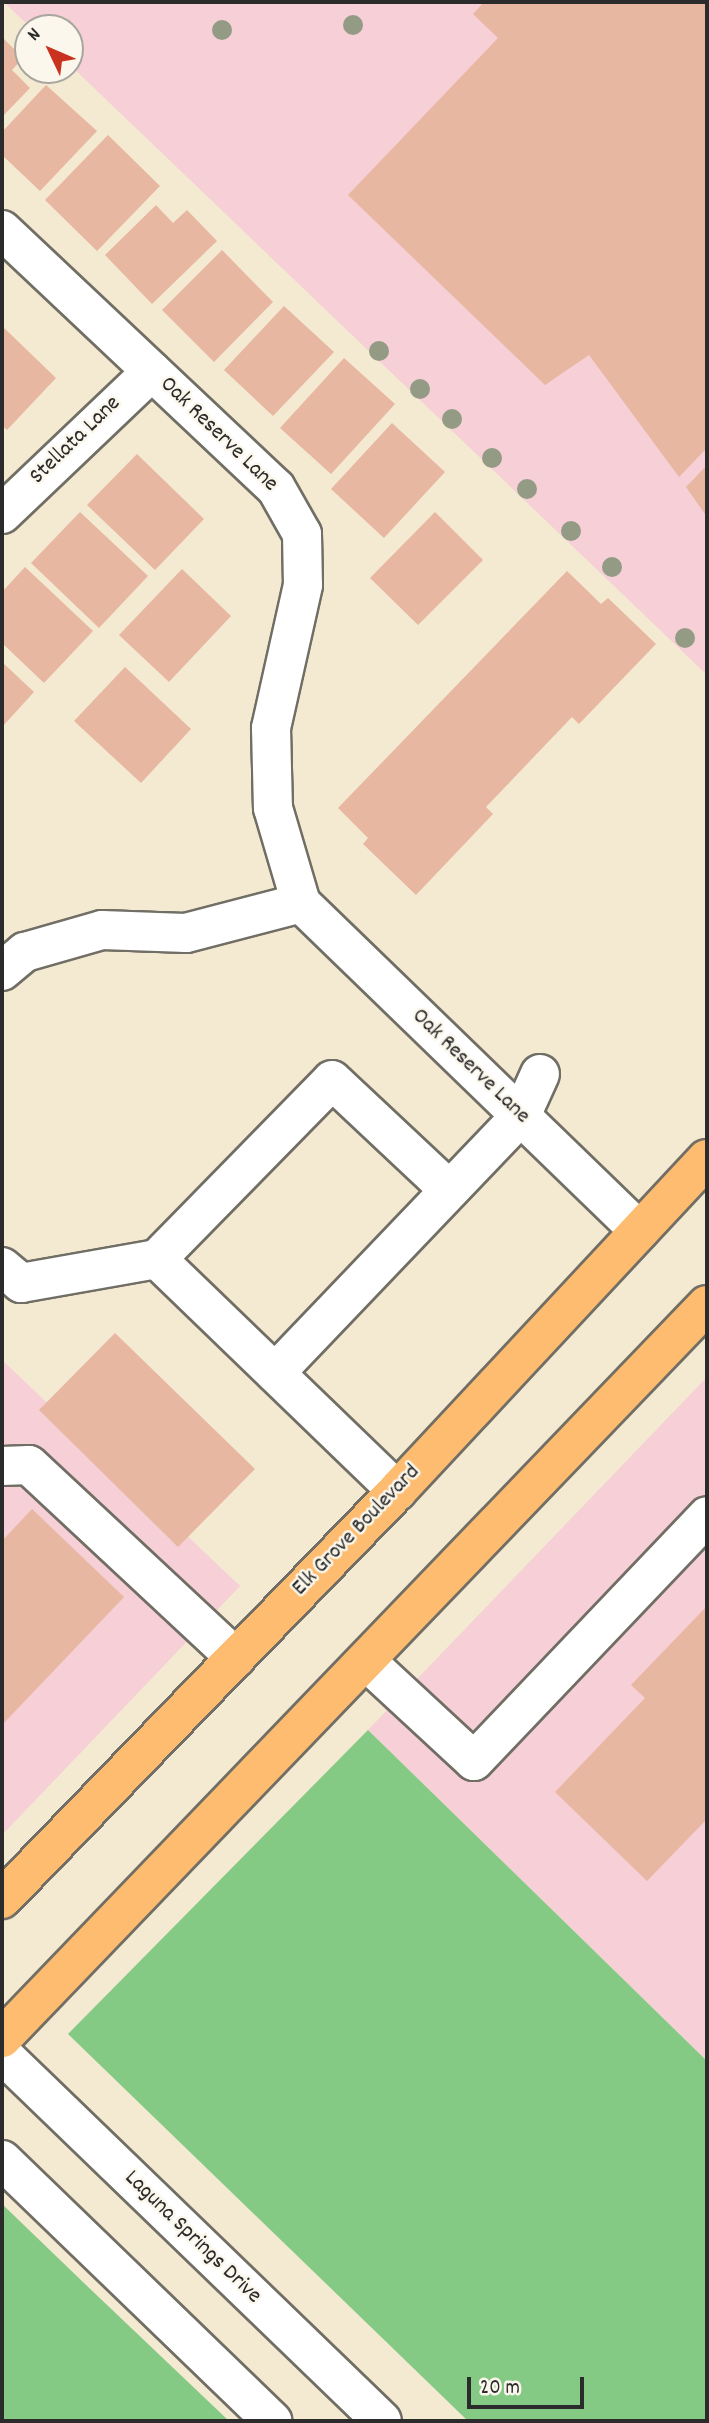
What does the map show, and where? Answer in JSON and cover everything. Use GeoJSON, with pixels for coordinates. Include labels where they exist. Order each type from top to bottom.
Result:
{"type":"FeatureCollection","features":[{"type":"Feature","properties":{"kind":"main road","name":"Elk Grove Boulevard"},"geometry":{"type":"LineString","coordinates":[[2,1899],[397,1490],[707,1159]]}},
{"type":"Feature","properties":{"kind":"main road"},"geometry":{"type":"LineString","coordinates":[[2,2038],[707,1305]]}},
{"type":"Feature","properties":{"kind":"street","name":"Oak Reserve Lane"},"geometry":{"type":"LineString","coordinates":[[2,230],[276,488],[302,534],[303,585],[271,728],[273,808],[301,903],[639,1231]]}},
{"type":"Feature","properties":{"kind":"street","name":"Stellata Lane"},"geometry":{"type":"LineString","coordinates":[[2,514],[152,370]]}},
{"type":"Feature","properties":{"kind":"street"},"geometry":{"type":"LineString","coordinates":[[2,971],[25,952],[102,930],[187,933],[301,903]]}},
{"type":"Feature","properties":{"kind":"street"},"geometry":{"type":"LineString","coordinates":[[275,1373],[521,1116],[540,1074]]}},
{"type":"Feature","properties":{"kind":"street"},"geometry":{"type":"LineString","coordinates":[[2,1267],[21,1283],[157,1259],[332,1080],[449,1190]]}},
{"type":"Feature","properties":{"kind":"street"},"geometry":{"type":"LineString","coordinates":[[157,1259],[397,1490]]}},
{"type":"Feature","properties":{"kind":"street"},"geometry":{"type":"LineString","coordinates":[[2,1466],[29,1465],[236,1658]]}},
{"type":"Feature","properties":{"kind":"street"},"geometry":{"type":"LineString","coordinates":[[366,1661],[474,1761],[707,1516]]}},
{"type":"Feature","properties":{"kind":"street","name":"Laguna Springs Drive"},"geometry":{"type":"LineString","coordinates":[[2,2054],[382,2421]]}},
{"type":"Feature","properties":{"kind":"street"},"geometry":{"type":"LineString","coordinates":[[2,2160],[272,2421]]}},
{"type":"Feature","properties":{"kind":"shaded area"},"geometry":{"type":"Polygon","coordinates":[[[4,2],[707,2],[707,675],[84,78],[84,14],[16,14],[4,2]]]}},
{"type":"Feature","properties":{"kind":"shaded area"},"geometry":{"type":"Polygon","coordinates":[[[2,1360],[240,1586],[2,1835],[2,1360]]]}},
{"type":"Feature","properties":{"kind":"shaded area"},"geometry":{"type":"Polygon","coordinates":[[[707,1377],[707,2061],[368,1730],[707,1377]]]}},
{"type":"Feature","properties":{"kind":"green space"},"geometry":{"type":"Polygon","coordinates":[[[368,1730],[707,2061],[707,2421],[468,2421],[68,2034],[368,1730]]]}},
{"type":"Feature","properties":{"kind":"green space"},"geometry":{"type":"Polygon","coordinates":[[[2,2204],[85,2284],[229,2421],[2,2421],[2,2204]]]}},
{"type":"Feature","properties":{"kind":"building"},"geometry":{"type":"Polygon","coordinates":[[[484,2],[707,2],[707,448],[679,477],[589,355],[545,385],[348,195],[498,38],[473,14],[484,2]]]}},
{"type":"Feature","properties":{"kind":"building"},"geometry":{"type":"Polygon","coordinates":[[[2,37],[14,49],[14,84],[26,84],[30,88],[2,117],[2,37]]]}},
{"type":"Feature","properties":{"kind":"building"},"geometry":{"type":"Polygon","coordinates":[[[46,85],[97,131],[40,191],[2,155],[2,132],[46,85]]]}},
{"type":"Feature","properties":{"kind":"building"},"geometry":{"type":"Polygon","coordinates":[[[108,135],[160,186],[97,251],[45,200],[108,135]]]}},
{"type":"Feature","properties":{"kind":"building"},"geometry":{"type":"Polygon","coordinates":[[[156,205],[173,223],[187,210],[217,241],[152,304],[105,255],[156,205]]]}},
{"type":"Feature","properties":{"kind":"building"},"geometry":{"type":"Polygon","coordinates":[[[222,250],[273,302],[214,362],[162,310],[222,250]]]}},
{"type":"Feature","properties":{"kind":"building"},"geometry":{"type":"Polygon","coordinates":[[[284,306],[334,352],[273,416],[224,370],[284,306]]]}},
{"type":"Feature","properties":{"kind":"building"},"geometry":{"type":"Polygon","coordinates":[[[2,326],[56,378],[7,430],[2,425],[2,326]]]}},
{"type":"Feature","properties":{"kind":"building"},"geometry":{"type":"Polygon","coordinates":[[[344,358],[395,404],[331,474],[280,428],[344,358]]]}},
{"type":"Feature","properties":{"kind":"building"},"geometry":{"type":"Polygon","coordinates":[[[392,423],[445,472],[384,538],[331,489],[392,423]]]}},
{"type":"Feature","properties":{"kind":"building"},"geometry":{"type":"Polygon","coordinates":[[[137,454],[204,519],[155,570],[87,505],[137,454]]]}},
{"type":"Feature","properties":{"kind":"building"},"geometry":{"type":"Polygon","coordinates":[[[707,465],[707,517],[686,487],[707,465]]]}},
{"type":"Feature","properties":{"kind":"building"},"geometry":{"type":"Polygon","coordinates":[[[80,512],[148,576],[99,628],[31,563],[80,512]]]}},
{"type":"Feature","properties":{"kind":"building"},"geometry":{"type":"Polygon","coordinates":[[[435,512],[483,560],[418,625],[370,578],[435,512]]]}},
{"type":"Feature","properties":{"kind":"building"},"geometry":{"type":"Polygon","coordinates":[[[25,567],[93,631],[44,683],[2,643],[2,592],[25,567]]]}},
{"type":"Feature","properties":{"kind":"building"},"geometry":{"type":"Polygon","coordinates":[[[182,569],[231,616],[169,682],[119,635],[182,569]]]}},
{"type":"Feature","properties":{"kind":"building"},"geometry":{"type":"Polygon","coordinates":[[[567,571],[601,604],[608,598],[656,644],[579,724],[572,717],[486,807],[493,814],[416,895],[363,844],[368,838],[338,808],[567,571]]]}},
{"type":"Feature","properties":{"kind":"building"},"geometry":{"type":"Polygon","coordinates":[[[2,662],[34,692],[2,727],[2,662]]]}},
{"type":"Feature","properties":{"kind":"building"},"geometry":{"type":"Polygon","coordinates":[[[125,667],[191,729],[141,783],[74,721],[125,667]]]}},
{"type":"Feature","properties":{"kind":"building"},"geometry":{"type":"Polygon","coordinates":[[[115,1333],[255,1469],[178,1547],[39,1410],[115,1333]]]}},
{"type":"Feature","properties":{"kind":"building"},"geometry":{"type":"Polygon","coordinates":[[[32,1509],[124,1597],[2,1725],[2,1541],[32,1509]]]}},
{"type":"Feature","properties":{"kind":"building"},"geometry":{"type":"Polygon","coordinates":[[[707,1606],[707,1819],[647,1881],[555,1792],[645,1698],[631,1685],[707,1606]]]}}]}
